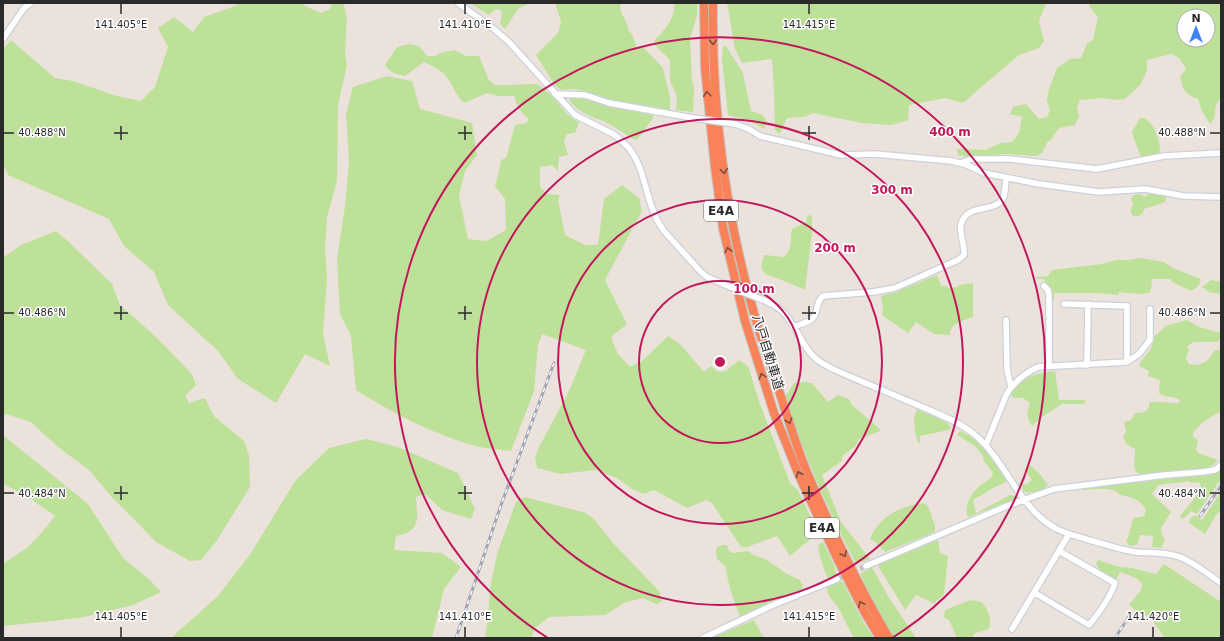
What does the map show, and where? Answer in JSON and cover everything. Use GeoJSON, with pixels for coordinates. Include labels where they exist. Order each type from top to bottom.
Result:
{"type":"FeatureCollection","features":[{"type":"Feature","properties":{"kind":"highway","name":"八戸自動車道"},"geometry":{"type":"LineString","coordinates":[[704,3],[705,68],[714,167],[723,228],[746,321],[774,413],[798,473],[838,560],[865,613],[880,638]]}},
{"type":"Feature","properties":{"kind":"highway","name":"八戸自動車道"},"geometry":{"type":"LineString","coordinates":[[713,3],[714,68],[724,166],[733,225],[755,318],[806,468],[845,556],[872,610],[889,638]]}},
{"type":"Feature","properties":{"kind":"street"},"geometry":{"type":"LineString","coordinates":[[3,39],[24,8],[31,3]]}},
{"type":"Feature","properties":{"kind":"street"},"geometry":{"type":"LineString","coordinates":[[458,3],[509,42],[574,115],[615,135],[629,148],[641,171],[650,205],[657,220],[664,231],[707,277],[774,305],[782,311],[812,355],[821,362],[840,372],[958,423],[974,434],[986,445],[1004,468],[1034,511],[1055,528],[1069,534],[1118,548],[1179,556],[1190,561],[1221,583]]}},
{"type":"Feature","properties":{"kind":"street"},"geometry":{"type":"LineString","coordinates":[[555,94],[585,95],[609,103],[735,124],[749,129],[760,136],[841,155],[875,154],[960,163],[984,173],[1006,178],[1092,191],[1107,192],[1145,189],[1184,196],[1221,197]]}},
{"type":"Feature","properties":{"kind":"street"},"geometry":{"type":"LineString","coordinates":[[960,163],[972,160],[1010,159],[1097,169],[1164,156],[1221,153]]}},
{"type":"Feature","properties":{"kind":"street"},"geometry":{"type":"LineString","coordinates":[[793,327],[813,318],[818,302],[823,296],[873,292],[895,288],[958,260],[964,255],[965,248],[961,225],[964,219],[976,210],[991,207],[1001,202],[1004,194],[1006,178]]}},
{"type":"Feature","properties":{"kind":"street"},"geometry":{"type":"LineString","coordinates":[[1044,286],[1048,290],[1049,295],[1049,367]]}},
{"type":"Feature","properties":{"kind":"street"},"geometry":{"type":"LineString","coordinates":[[1064,304],[1127,306],[1127,362]]}},
{"type":"Feature","properties":{"kind":"street"},"geometry":{"type":"LineString","coordinates":[[1087,365],[1088,304]]}},
{"type":"Feature","properties":{"kind":"street"},"geometry":{"type":"LineString","coordinates":[[986,445],[1007,393],[1026,372],[1038,367],[1127,362],[1139,354],[1150,340],[1150,309]]}},
{"type":"Feature","properties":{"kind":"street"},"geometry":{"type":"LineString","coordinates":[[1006,320],[1007,369],[1011,387]]}},
{"type":"Feature","properties":{"kind":"street"},"geometry":{"type":"LineString","coordinates":[[866,566],[1025,499],[1054,489],[1165,475],[1202,472],[1215,470],[1221,465]]}},
{"type":"Feature","properties":{"kind":"street"},"geometry":{"type":"LineString","coordinates":[[1012,630],[1069,534]]}},
{"type":"Feature","properties":{"kind":"street"},"geometry":{"type":"LineString","coordinates":[[1035,592],[1089,626],[1113,589],[1115,583],[1059,551]]}},
{"type":"Feature","properties":{"kind":"street"},"geometry":{"type":"LineString","coordinates":[[703,638],[773,605],[837,579]]}},
{"type":"Feature","properties":{"kind":"green space"},"geometry":{"type":"Polygon","coordinates":[[[238,3],[302,3],[305,6],[321,13],[330,9],[332,3],[343,3],[347,16],[345,54],[347,65],[338,105],[337,181],[327,217],[325,248],[327,280],[323,333],[330,366],[305,354],[276,403],[238,379],[218,351],[168,305],[154,272],[124,246],[109,219],[8,175],[3,164],[3,49],[11,40],[55,78],[73,81],[117,96],[141,101],[155,87],[168,47],[158,28],[174,17],[193,32],[204,17],[235,6],[238,3]]]}},
{"type":"Feature","properties":{"kind":"green space"},"geometry":{"type":"Polygon","coordinates":[[[470,3],[529,3],[518,9],[505,29],[500,24],[502,15],[501,10],[496,9],[489,15],[470,3]]]}},
{"type":"Feature","properties":{"kind":"green space"},"geometry":{"type":"Polygon","coordinates":[[[555,3],[622,3],[620,6],[621,12],[637,48],[644,48],[663,68],[670,97],[670,110],[617,101],[575,89],[562,90],[558,88],[536,55],[558,33],[561,22],[555,3]]]}},
{"type":"Feature","properties":{"kind":"green space"},"geometry":{"type":"Polygon","coordinates":[[[674,3],[697,3],[697,16],[690,38],[692,81],[694,87],[693,112],[676,110],[677,96],[670,81],[670,60],[656,46],[654,41],[665,29],[671,19],[674,3]]]}},
{"type":"Feature","properties":{"kind":"green space"},"geometry":{"type":"Polygon","coordinates":[[[727,3],[1046,3],[1039,21],[1044,41],[1039,48],[1019,55],[963,103],[946,98],[909,105],[908,120],[892,125],[862,123],[813,113],[804,117],[787,118],[780,134],[775,130],[772,59],[742,63],[735,49],[727,3]]]}},
{"type":"Feature","properties":{"kind":"green space"},"geometry":{"type":"Polygon","coordinates":[[[1089,3],[1221,3],[1221,97],[1216,105],[1214,119],[1210,124],[1202,111],[1198,99],[1187,94],[1184,89],[1180,77],[1186,69],[1179,58],[1171,54],[1147,60],[1147,70],[1141,84],[1125,99],[1117,100],[1102,98],[1080,100],[1077,108],[1079,116],[1075,125],[1059,128],[1050,141],[1048,141],[1042,153],[1036,156],[1006,154],[967,157],[958,155],[957,149],[986,150],[1000,143],[1012,142],[1019,133],[1022,117],[1010,114],[1013,107],[1026,104],[1039,119],[1047,117],[1050,110],[1047,101],[1048,92],[1057,68],[1070,59],[1081,58],[1087,43],[1093,40],[1098,17],[1089,6],[1089,3]]]}},
{"type":"Feature","properties":{"kind":"green space"},"geometry":{"type":"Polygon","coordinates":[[[409,44],[419,46],[427,56],[435,56],[443,52],[455,50],[466,56],[479,56],[489,80],[495,85],[537,84],[550,94],[569,116],[579,123],[575,133],[567,134],[564,141],[568,155],[559,157],[558,171],[552,165],[540,167],[540,187],[547,194],[560,195],[558,200],[565,235],[585,245],[598,245],[604,199],[622,185],[639,198],[642,211],[605,280],[627,324],[611,337],[618,354],[630,367],[642,361],[668,336],[679,343],[704,372],[711,366],[718,372],[726,371],[739,360],[748,366],[760,404],[790,483],[798,490],[818,533],[790,556],[777,536],[747,547],[741,547],[712,503],[706,500],[687,508],[654,490],[643,494],[632,489],[617,478],[596,470],[560,474],[537,468],[535,458],[539,447],[569,391],[586,350],[542,334],[538,345],[534,391],[511,451],[477,446],[442,435],[384,407],[356,390],[351,336],[340,314],[337,259],[345,206],[349,161],[346,114],[353,87],[387,76],[412,81],[420,109],[472,123],[477,155],[465,171],[459,196],[468,239],[487,241],[506,230],[505,199],[495,186],[501,160],[506,158],[515,125],[527,123],[528,118],[519,108],[514,96],[498,96],[487,93],[464,103],[444,74],[424,62],[405,76],[396,74],[387,68],[385,65],[397,47],[409,44]]]}},
{"type":"Feature","properties":{"kind":"green space"},"geometry":{"type":"Polygon","coordinates":[[[723,46],[726,46],[743,73],[751,111],[763,115],[767,122],[764,129],[748,120],[728,115],[722,59],[723,46]]]}},
{"type":"Feature","properties":{"kind":"green space"},"geometry":{"type":"Polygon","coordinates":[[[570,97],[584,97],[609,106],[653,115],[653,118],[638,139],[635,140],[611,125],[584,113],[570,101],[570,97]]]}},
{"type":"Feature","properties":{"kind":"green space"},"geometry":{"type":"Polygon","coordinates":[[[1140,118],[1149,121],[1153,126],[1160,144],[1160,155],[1141,157],[1132,132],[1140,118]]]}},
{"type":"Feature","properties":{"kind":"green space"},"geometry":{"type":"Polygon","coordinates":[[[1149,193],[1167,195],[1165,202],[1144,209],[1143,213],[1139,216],[1133,216],[1130,210],[1133,205],[1131,198],[1134,195],[1140,194],[1145,197],[1149,193]]]}},
{"type":"Feature","properties":{"kind":"green space"},"geometry":{"type":"Polygon","coordinates":[[[808,215],[812,216],[812,233],[805,290],[765,274],[761,267],[764,255],[784,257],[790,247],[792,229],[806,222],[808,215]]]}},
{"type":"Feature","properties":{"kind":"green space"},"geometry":{"type":"Polygon","coordinates":[[[56,231],[112,284],[120,305],[155,336],[192,374],[196,385],[185,396],[189,403],[205,398],[214,416],[244,441],[249,455],[250,487],[216,542],[201,560],[190,561],[156,542],[110,495],[89,470],[58,447],[31,422],[6,414],[3,415],[3,256],[4,257],[21,245],[56,231]]]}},
{"type":"Feature","properties":{"kind":"green space"},"geometry":{"type":"Polygon","coordinates":[[[1141,258],[1164,262],[1173,268],[1201,279],[1200,283],[1191,291],[1172,282],[1170,279],[1151,279],[1152,286],[1149,293],[1138,294],[1119,292],[1118,295],[1097,293],[1054,293],[1054,300],[1052,300],[1046,286],[1046,282],[1043,279],[1036,279],[1036,277],[1048,276],[1052,270],[1102,264],[1116,260],[1141,258]]]}},
{"type":"Feature","properties":{"kind":"green space"},"geometry":{"type":"Polygon","coordinates":[[[937,275],[941,286],[947,286],[948,288],[973,283],[973,317],[954,325],[950,331],[950,335],[934,334],[916,322],[908,333],[882,315],[883,310],[881,296],[898,291],[937,275]]]}},
{"type":"Feature","properties":{"kind":"green space"},"geometry":{"type":"Polygon","coordinates":[[[1211,280],[1221,282],[1221,294],[1209,292],[1202,287],[1211,280]]]}},
{"type":"Feature","properties":{"kind":"green space"},"geometry":{"type":"Polygon","coordinates":[[[1187,320],[1199,327],[1221,333],[1221,338],[1217,342],[1194,342],[1187,346],[1189,350],[1186,358],[1189,364],[1200,364],[1209,359],[1215,350],[1221,350],[1221,411],[1203,422],[1193,433],[1193,436],[1198,441],[1196,450],[1198,453],[1218,460],[1213,465],[1201,470],[1143,475],[1136,472],[1134,466],[1135,449],[1126,444],[1123,436],[1126,432],[1124,422],[1131,420],[1135,413],[1145,412],[1149,407],[1149,403],[1179,403],[1180,400],[1161,395],[1159,393],[1160,380],[1148,376],[1149,371],[1139,366],[1152,346],[1153,337],[1165,326],[1187,320]]]}},
{"type":"Feature","properties":{"kind":"green space"},"geometry":{"type":"Polygon","coordinates":[[[1055,371],[1059,400],[1085,400],[1085,404],[1062,404],[1042,417],[1032,426],[1027,415],[1030,403],[1023,398],[1014,398],[1010,394],[1014,388],[1024,380],[1035,375],[1055,371]]]}},
{"type":"Feature","properties":{"kind":"green space"},"geometry":{"type":"Polygon","coordinates":[[[794,383],[812,383],[828,402],[838,395],[849,399],[852,405],[879,428],[880,431],[859,439],[856,446],[842,456],[842,461],[822,475],[841,522],[870,559],[856,564],[817,482],[785,397],[794,383]]]}},
{"type":"Feature","properties":{"kind":"green space"},"geometry":{"type":"Polygon","coordinates":[[[917,409],[946,422],[951,427],[949,430],[920,436],[919,444],[914,426],[914,418],[917,409]]]}},
{"type":"Feature","properties":{"kind":"green space"},"geometry":{"type":"Polygon","coordinates":[[[960,431],[974,439],[986,451],[996,464],[1006,482],[973,500],[976,513],[1010,495],[1015,496],[1016,499],[968,517],[966,509],[971,496],[989,479],[993,473],[975,446],[957,435],[960,431]]]}},
{"type":"Feature","properties":{"kind":"green space"},"geometry":{"type":"Polygon","coordinates":[[[3,435],[88,504],[123,558],[150,580],[161,592],[133,605],[80,618],[3,626],[3,564],[28,547],[55,516],[25,495],[3,484],[3,435]]]}},
{"type":"Feature","properties":{"kind":"green space"},"geometry":{"type":"Polygon","coordinates":[[[366,439],[398,447],[458,473],[475,509],[471,519],[442,510],[425,494],[416,497],[417,521],[415,525],[407,533],[396,536],[394,550],[442,553],[461,567],[444,589],[432,638],[171,638],[218,596],[251,553],[295,481],[329,448],[366,439]]]}},
{"type":"Feature","properties":{"kind":"green space"},"geometry":{"type":"Polygon","coordinates":[[[1030,465],[1039,473],[1048,485],[1043,490],[1027,493],[1020,484],[1020,482],[1026,485],[1032,480],[1025,470],[1030,465]]]}},
{"type":"Feature","properties":{"kind":"green space"},"geometry":{"type":"Polygon","coordinates":[[[1221,472],[1221,479],[1197,514],[1191,511],[1186,517],[1181,519],[1180,516],[1198,494],[1201,487],[1199,482],[1190,483],[1190,481],[1158,485],[1152,494],[1171,512],[1161,528],[1162,535],[1165,539],[1161,548],[1152,547],[1153,536],[1140,535],[1137,545],[1130,546],[1126,542],[1134,518],[1144,516],[1146,510],[1141,503],[1132,498],[1120,495],[1113,490],[1082,490],[1083,488],[1221,472]]]}},
{"type":"Feature","properties":{"kind":"green space"},"geometry":{"type":"Polygon","coordinates":[[[1221,492],[1221,510],[1216,515],[1205,534],[1189,523],[1190,519],[1195,515],[1202,520],[1221,492]]]}},
{"type":"Feature","properties":{"kind":"green space"},"geometry":{"type":"Polygon","coordinates":[[[525,497],[586,513],[594,519],[614,544],[660,592],[662,601],[656,604],[643,598],[626,602],[605,615],[549,617],[535,628],[531,638],[485,638],[490,588],[497,554],[516,502],[525,497]]]}},
{"type":"Feature","properties":{"kind":"green space"},"geometry":{"type":"Polygon","coordinates":[[[924,503],[928,506],[935,526],[935,532],[885,552],[870,539],[879,524],[885,518],[899,510],[915,504],[924,503]]]}},
{"type":"Feature","properties":{"kind":"green space"},"geometry":{"type":"Polygon","coordinates":[[[938,540],[940,553],[948,556],[944,595],[936,601],[935,604],[916,595],[905,610],[878,566],[879,564],[938,540]]]}},
{"type":"Feature","properties":{"kind":"green space"},"geometry":{"type":"Polygon","coordinates":[[[823,542],[834,565],[838,581],[843,582],[861,618],[874,638],[854,638],[839,609],[829,596],[827,586],[830,583],[824,570],[818,545],[823,542]]]}},
{"type":"Feature","properties":{"kind":"green space"},"geometry":{"type":"Polygon","coordinates":[[[727,545],[729,551],[733,553],[748,551],[767,560],[787,574],[800,580],[803,586],[802,590],[764,605],[740,617],[730,589],[725,566],[717,559],[717,547],[727,545]]]}},
{"type":"Feature","properties":{"kind":"green space"},"geometry":{"type":"Polygon","coordinates":[[[1098,560],[1120,567],[1132,568],[1156,574],[1164,564],[1221,602],[1221,638],[1165,638],[1148,615],[1144,617],[1129,605],[1141,590],[1142,584],[1136,578],[1120,572],[1116,580],[1100,571],[1096,564],[1098,560]]]}},
{"type":"Feature","properties":{"kind":"green space"},"geometry":{"type":"Polygon","coordinates":[[[872,567],[888,596],[916,638],[894,638],[860,574],[872,567]]]}},
{"type":"Feature","properties":{"kind":"green space"},"geometry":{"type":"Polygon","coordinates":[[[970,600],[982,602],[988,611],[990,618],[989,629],[975,633],[972,638],[957,638],[949,620],[944,617],[945,610],[970,600]]]}},
{"type":"Feature","properties":{"kind":"green space"},"geometry":{"type":"Polygon","coordinates":[[[754,620],[762,635],[767,638],[711,638],[754,620]]]}},
{"type":"Feature","properties":{"kind":"tunnel"},"geometry":{"type":"LineString","coordinates":[[837,579],[866,566]]}},
{"type":"Feature","properties":{"kind":"railway"},"geometry":{"type":"LineString","coordinates":[[456,638],[501,505],[554,363]]}},
{"type":"Feature","properties":{"kind":"railway"},"geometry":{"type":"LineString","coordinates":[[1200,516],[1221,486]]}},
{"type":"Feature","properties":{"kind":"railway"},"geometry":{"type":"LineString","coordinates":[[1115,638],[1130,615]]}}]}
